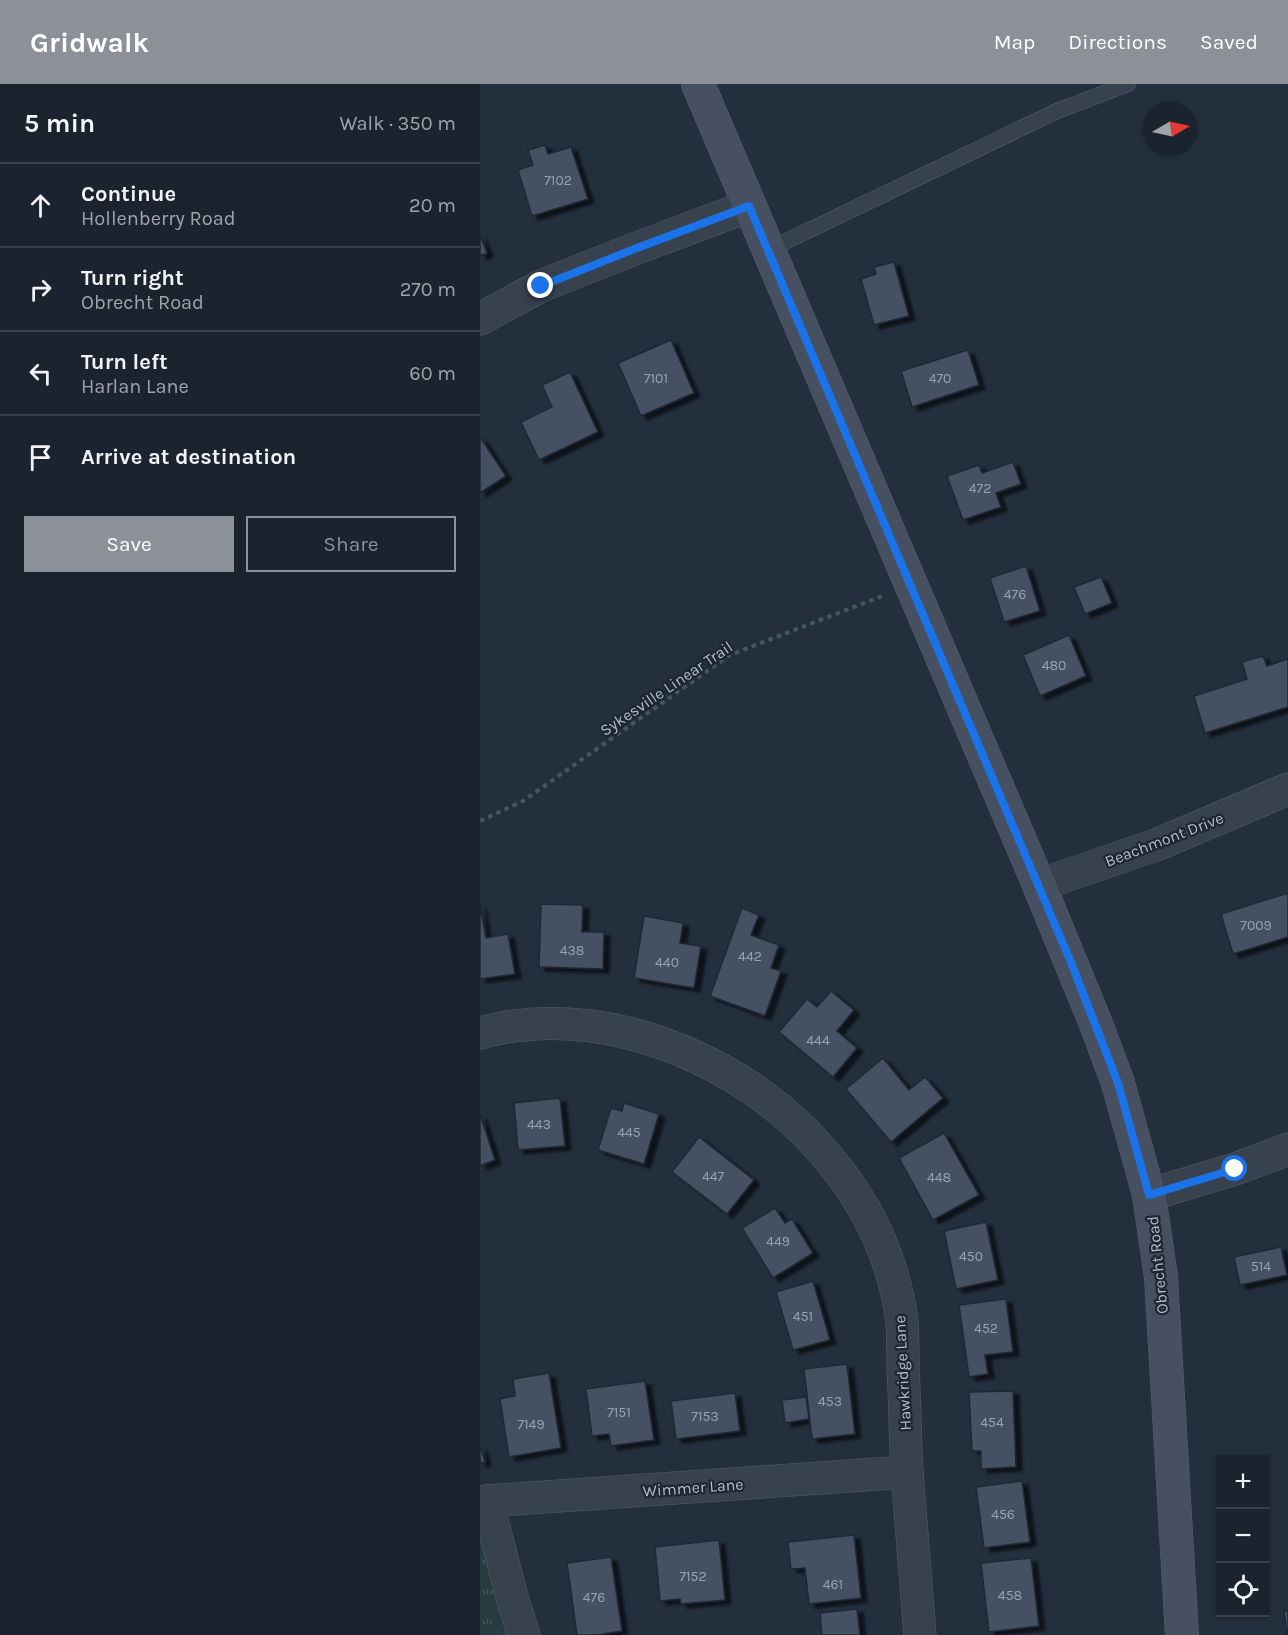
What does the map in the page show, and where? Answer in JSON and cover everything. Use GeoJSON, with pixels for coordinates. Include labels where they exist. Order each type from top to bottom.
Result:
{"type":"FeatureCollection","features":[{"type":"Feature","properties":{"kind":"street","name":"Obrecht Road"},"geometry":{"type":"LineString","coordinates":[[698,84],[1039,885],[1118,1083],[1149,1195],[1161,1277],[1182,1635]]}},
{"type":"Feature","properties":{"kind":"street"},"geometry":{"type":"LineString","coordinates":[[480,319],[541,286],[749,206]]}},
{"type":"Feature","properties":{"kind":"street","name":"Beachmont Drive"},"geometry":{"type":"LineString","coordinates":[[1039,885],[1156,844],[1288,789]]}},
{"type":"Feature","properties":{"kind":"street","name":"Hawkridge Lane"},"geometry":{"type":"LineString","coordinates":[[480,1033],[541,1023],[584,1025],[626,1031],[674,1047],[722,1069],[769,1100],[813,1138],[848,1182],[872,1224],[890,1264],[902,1322],[908,1472],[920,1635]]}},
{"type":"Feature","properties":{"kind":"street"},"geometry":{"type":"LineString","coordinates":[[1149,1195],[1235,1169],[1288,1149]]}},
{"type":"Feature","properties":{"kind":"street","name":"Wimmer Lane"},"geometry":{"type":"LineString","coordinates":[[484,1502],[908,1472]]}},
{"type":"Feature","properties":{"kind":"street"},"geometry":{"type":"LineString","coordinates":[[484,1502],[524,1635]]}},
{"type":"Feature","properties":{"kind":"lane"},"geometry":{"type":"LineString","coordinates":[[768,250],[1057,111],[1128,84]]}},
{"type":"Feature","properties":{"kind":"path","name":"Sykesville Linear Trail"},"geometry":{"type":"LineString","coordinates":[[480,821],[522,801],[730,656],[911,585]]}},
{"type":"Feature","properties":{"kind":"green space"},"geometry":{"type":"Polygon","coordinates":[[[480,1504],[520,1635],[480,1635],[480,1504]]]}},
{"type":"Feature","properties":{"kind":"building"},"geometry":{"type":"Polygon","coordinates":[[[545,145],[548,154],[571,147],[588,199],[532,216],[518,170],[533,165],[528,150],[545,145]]]}},
{"type":"Feature","properties":{"kind":"building"},"geometry":{"type":"Polygon","coordinates":[[[480,235],[487,253],[480,256],[480,235]]]}},
{"type":"Feature","properties":{"kind":"building"},"geometry":{"type":"Polygon","coordinates":[[[894,262],[909,316],[874,325],[861,279],[876,274],[874,267],[894,262]]]}},
{"type":"Feature","properties":{"kind":"building"},"geometry":{"type":"Polygon","coordinates":[[[671,340],[694,393],[641,416],[618,363],[671,340]]]}},
{"type":"Feature","properties":{"kind":"building"},"geometry":{"type":"Polygon","coordinates":[[[968,350],[979,385],[912,407],[901,371],[968,350]]]}},
{"type":"Feature","properties":{"kind":"building"},"geometry":{"type":"Polygon","coordinates":[[[570,372],[598,432],[539,460],[521,422],[552,407],[542,385],[570,372]]]}},
{"type":"Feature","properties":{"kind":"building"},"geometry":{"type":"Polygon","coordinates":[[[480,437],[506,476],[480,493],[480,437]]]}},
{"type":"Feature","properties":{"kind":"building"},"geometry":{"type":"Polygon","coordinates":[[[1013,462],[1021,484],[996,493],[1001,507],[963,520],[947,476],[979,465],[982,473],[1013,462]]]}},
{"type":"Feature","properties":{"kind":"building"},"geometry":{"type":"Polygon","coordinates":[[[1026,566],[1040,611],[1004,622],[990,578],[1026,566]]]}},
{"type":"Feature","properties":{"kind":"building"},"geometry":{"type":"Polygon","coordinates":[[[1101,577],[1112,603],[1085,614],[1074,587],[1101,577]]]}},
{"type":"Feature","properties":{"kind":"building"},"geometry":{"type":"Polygon","coordinates":[[[1069,635],[1086,676],[1040,696],[1023,655],[1069,635]]]}},
{"type":"Feature","properties":{"kind":"building"},"geometry":{"type":"Polygon","coordinates":[[[1263,656],[1267,666],[1288,659],[1288,707],[1205,733],[1194,696],[1247,679],[1242,662],[1263,656]]]}},
{"type":"Feature","properties":{"kind":"building"},"geometry":{"type":"Polygon","coordinates":[[[1288,893],[1288,937],[1233,954],[1221,914],[1288,893]]]}},
{"type":"Feature","properties":{"kind":"building"},"geometry":{"type":"Polygon","coordinates":[[[541,904],[583,905],[582,932],[604,932],[603,969],[539,967],[541,904]]]}},
{"type":"Feature","properties":{"kind":"building"},"geometry":{"type":"Polygon","coordinates":[[[480,905],[486,938],[508,934],[515,974],[480,979],[480,905]]]}},
{"type":"Feature","properties":{"kind":"building"},"geometry":{"type":"Polygon","coordinates":[[[742,908],[759,915],[751,935],[779,945],[771,968],[781,971],[765,1016],[710,996],[742,908]]]}},
{"type":"Feature","properties":{"kind":"building"},"geometry":{"type":"Polygon","coordinates":[[[644,916],[683,923],[680,943],[701,946],[694,988],[634,978],[644,916]]]}},
{"type":"Feature","properties":{"kind":"building"},"geometry":{"type":"Polygon","coordinates":[[[831,991],[854,1010],[837,1031],[857,1048],[833,1077],[779,1032],[807,999],[817,1007],[831,991]]]}},
{"type":"Feature","properties":{"kind":"building"},"geometry":{"type":"Polygon","coordinates":[[[883,1058],[909,1090],[925,1077],[943,1098],[891,1142],[846,1089],[883,1058]]]}},
{"type":"Feature","properties":{"kind":"building"},"geometry":{"type":"Polygon","coordinates":[[[560,1098],[565,1146],[518,1150],[514,1103],[560,1098]]]}},
{"type":"Feature","properties":{"kind":"building"},"geometry":{"type":"Polygon","coordinates":[[[624,1103],[659,1114],[644,1164],[598,1150],[611,1108],[622,1111],[624,1103]]]}},
{"type":"Feature","properties":{"kind":"building"},"geometry":{"type":"Polygon","coordinates":[[[480,1114],[495,1160],[480,1166],[480,1114]]]}},
{"type":"Feature","properties":{"kind":"building"},"geometry":{"type":"Polygon","coordinates":[[[944,1133],[979,1195],[933,1220],[899,1158],[944,1133]]]}},
{"type":"Feature","properties":{"kind":"building"},"geometry":{"type":"Polygon","coordinates":[[[699,1137],[754,1180],[727,1214],[672,1172],[699,1137]]]}},
{"type":"Feature","properties":{"kind":"building"},"geometry":{"type":"Polygon","coordinates":[[[775,1208],[785,1223],[792,1219],[813,1253],[773,1278],[742,1228],[775,1208]]]}},
{"type":"Feature","properties":{"kind":"building"},"geometry":{"type":"Polygon","coordinates":[[[986,1222],[998,1280],[956,1289],[944,1231],[986,1222]]]}},
{"type":"Feature","properties":{"kind":"building"},"geometry":{"type":"Polygon","coordinates":[[[1281,1247],[1287,1275],[1240,1285],[1234,1257],[1281,1247]]]}},
{"type":"Feature","properties":{"kind":"building"},"geometry":{"type":"Polygon","coordinates":[[[813,1281],[830,1340],[793,1350],[776,1292],[813,1281]]]}},
{"type":"Feature","properties":{"kind":"building"},"geometry":{"type":"Polygon","coordinates":[[[1006,1299],[1013,1352],[985,1355],[988,1374],[969,1377],[959,1305],[1006,1299]]]}},
{"type":"Feature","properties":{"kind":"building"},"geometry":{"type":"Polygon","coordinates":[[[847,1364],[855,1434],[812,1439],[804,1369],[847,1364]]]}},
{"type":"Feature","properties":{"kind":"building"},"geometry":{"type":"Polygon","coordinates":[[[549,1373],[561,1448],[509,1457],[500,1399],[515,1396],[513,1379],[549,1373]]]}},
{"type":"Feature","properties":{"kind":"building"},"geometry":{"type":"Polygon","coordinates":[[[645,1381],[654,1440],[611,1446],[609,1434],[592,1436],[586,1389],[645,1381]]]}},
{"type":"Feature","properties":{"kind":"building"},"geometry":{"type":"Polygon","coordinates":[[[1013,1391],[1016,1467],[981,1469],[981,1451],[972,1451],[969,1392],[1013,1391]]]}},
{"type":"Feature","properties":{"kind":"building"},"geometry":{"type":"Polygon","coordinates":[[[735,1393],[740,1431],[676,1439],[671,1401],[735,1393]]]}},
{"type":"Feature","properties":{"kind":"building"},"geometry":{"type":"Polygon","coordinates":[[[806,1397],[809,1419],[785,1423],[782,1400],[806,1397]]]}},
{"type":"Feature","properties":{"kind":"building"},"geometry":{"type":"Polygon","coordinates":[[[480,1445],[485,1462],[480,1463],[480,1445]]]}},
{"type":"Feature","properties":{"kind":"building"},"geometry":{"type":"Polygon","coordinates":[[[1022,1481],[1030,1542],[984,1548],[976,1487],[1022,1481]]]}},
{"type":"Feature","properties":{"kind":"building"},"geometry":{"type":"Polygon","coordinates":[[[854,1535],[861,1598],[809,1604],[805,1568],[791,1569],[788,1542],[854,1535]]]}},
{"type":"Feature","properties":{"kind":"building"},"geometry":{"type":"Polygon","coordinates":[[[719,1540],[725,1600],[681,1604],[680,1599],[660,1601],[655,1547],[719,1540]]]}},
{"type":"Feature","properties":{"kind":"building"},"geometry":{"type":"Polygon","coordinates":[[[611,1557],[622,1631],[577,1635],[567,1563],[611,1557]]]}},
{"type":"Feature","properties":{"kind":"building"},"geometry":{"type":"Polygon","coordinates":[[[1031,1558],[1039,1626],[989,1632],[981,1563],[1031,1558]]]}},
{"type":"Feature","properties":{"kind":"building"},"geometry":{"type":"Polygon","coordinates":[[[857,1609],[860,1635],[822,1635],[820,1613],[857,1609]]]}},
{"type":"Feature","properties":{"kind":"building"},"geometry":{"type":"Polygon","coordinates":[[[1284,1611],[1288,1611],[1288,1635],[1287,1635],[1284,1611]]]}},
{"type":"Feature","properties":{"kind":"route"},"geometry":{"type":"LineString","coordinates":[[541,286],[749,206],[1039,885],[1096,1024],[1118,1083],[1149,1195],[1235,1169]]}}]}
